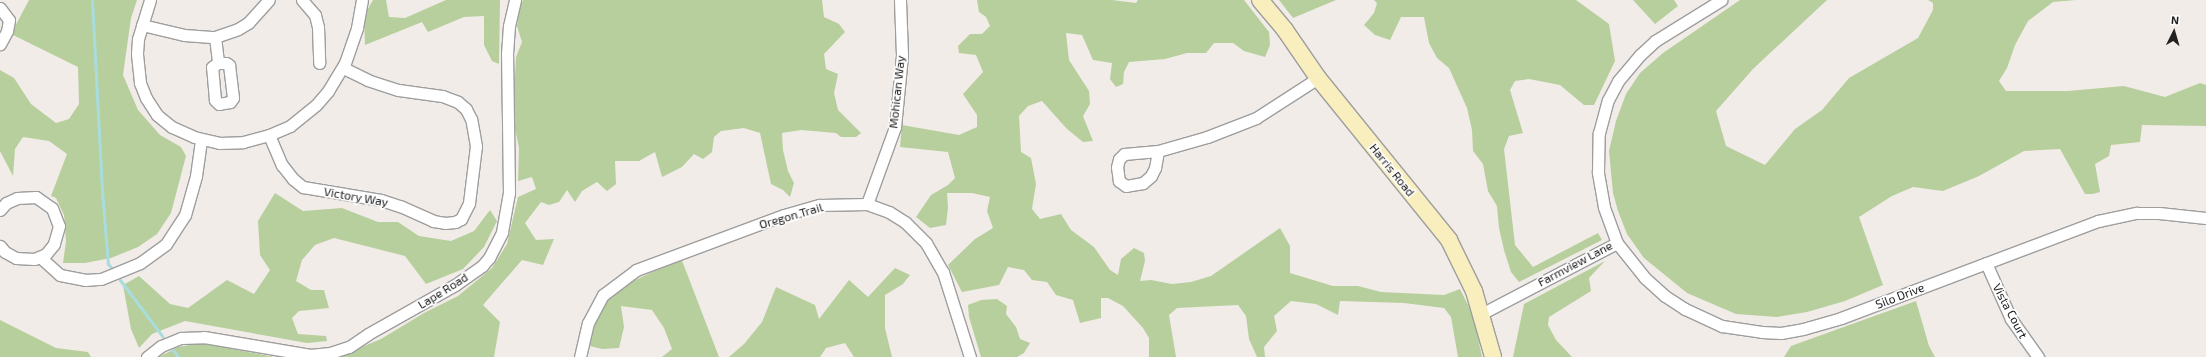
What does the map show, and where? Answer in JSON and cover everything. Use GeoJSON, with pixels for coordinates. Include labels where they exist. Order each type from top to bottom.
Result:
{"type":"FeatureCollection","features":[{"type":"Feature","properties":{"kind":"street"},"geometry":{"type":"LineString","coordinates":[[150,0],[138,39],[137,66],[140,84],[146,98],[157,115],[172,127],[202,139],[220,143],[243,142],[269,135],[290,126],[305,116],[328,91],[343,68],[357,28],[362,0]]}},
{"type":"Feature","properties":{"kind":"street"},"geometry":{"type":"LineString","coordinates":[[142,25],[184,35],[215,37],[232,32],[248,23],[268,0]]}},
{"type":"Feature","properties":{"kind":"street"},"geometry":{"type":"LineString","coordinates":[[302,0],[315,15],[318,27],[318,63]]}},
{"type":"Feature","properties":{"kind":"street","name":"Lape Road"},"geometry":{"type":"LineString","coordinates":[[148,357],[161,346],[181,338],[204,337],[310,355],[330,353],[349,347],[455,285],[482,266],[489,258],[502,232],[509,194],[506,54],[509,26],[515,0]]}},
{"type":"Feature","properties":{"kind":"street","name":"Mohican Way"},"geometry":{"type":"LineString","coordinates":[[867,204],[895,127],[902,54],[900,0]]}},
{"type":"Feature","properties":{"kind":"street","name":"Harris Road"},"geometry":{"type":"LineString","coordinates":[[1260,0],[1285,30],[1318,78],[1449,240],[1474,291],[1493,357]]}},
{"type":"Feature","properties":{"kind":"street","name":"Farmview Lane"},"geometry":{"type":"LineString","coordinates":[[1481,314],[1617,244],[1604,207],[1598,172],[1599,133],[1608,100],[1621,77],[1640,55],[1655,41],[1721,0]]}},
{"type":"Feature","properties":{"kind":"street"},"geometry":{"type":"LineString","coordinates":[[0,8],[9,20],[7,31],[0,44]]}},
{"type":"Feature","properties":{"kind":"street"},"geometry":{"type":"LineString","coordinates":[[215,37],[218,63]]}},
{"type":"Feature","properties":{"kind":"street","name":"Victory Way"},"geometry":{"type":"LineString","coordinates":[[269,135],[282,165],[293,179],[303,187],[381,200],[439,222],[455,222],[462,219],[469,203],[476,146],[471,119],[466,109],[458,102],[442,96],[398,90],[368,80],[343,68]]}},
{"type":"Feature","properties":{"kind":"street"},"geometry":{"type":"LineString","coordinates":[[1158,151],[1207,137],[1256,118],[1318,78]]}},
{"type":"Feature","properties":{"kind":"street"},"geometry":{"type":"LineString","coordinates":[[40,257],[60,275],[85,280],[101,279],[140,264],[166,244],[185,215],[196,176],[202,139]]}},
{"type":"Feature","properties":{"kind":"street"},"geometry":{"type":"LineString","coordinates":[[0,210],[11,200],[23,196],[36,197],[52,208],[58,220],[57,239],[50,250],[40,257],[28,260],[16,258],[0,246]]}},
{"type":"Feature","properties":{"kind":"street","name":"Oregon Trail"},"geometry":{"type":"LineString","coordinates":[[580,357],[588,323],[603,295],[636,270],[784,215],[820,205],[867,204],[889,212],[905,222],[926,243],[943,272],[970,357]]}},
{"type":"Feature","properties":{"kind":"street","name":"Silo Drive"},"geometry":{"type":"LineString","coordinates":[[1617,244],[1645,278],[1665,296],[1685,309],[1722,326],[1762,332],[1781,333],[1803,329],[1841,318],[2092,223],[2117,216],[2159,213],[2206,218]]}},
{"type":"Feature","properties":{"kind":"street","name":"Vista Court"},"geometry":{"type":"LineString","coordinates":[[1986,263],[2011,319],[2038,357]]}},
{"type":"Feature","properties":{"kind":"green space"},"geometry":{"type":"Polygon","coordinates":[[[29,0],[137,0],[131,18],[123,75],[138,110],[160,135],[181,147],[186,156],[171,213],[157,234],[138,247],[111,258],[85,263],[63,263],[66,241],[64,215],[56,198],[51,196],[67,154],[49,141],[23,137],[15,149],[13,176],[0,151],[0,70],[14,78],[31,104],[56,123],[69,119],[79,104],[78,67],[11,34],[29,0]]]}},
{"type":"Feature","properties":{"kind":"green space"},"geometry":{"type":"Polygon","coordinates":[[[373,0],[386,0],[389,17],[405,18],[446,0],[500,0],[499,64],[492,61],[484,45],[484,16],[464,17],[428,32],[422,22],[365,45],[364,16],[373,0]]]}},
{"type":"Feature","properties":{"kind":"green space"},"geometry":{"type":"Polygon","coordinates":[[[523,0],[822,0],[824,17],[839,24],[845,32],[824,54],[826,69],[838,74],[834,93],[838,110],[861,133],[856,137],[841,137],[836,133],[801,130],[782,133],[783,150],[788,171],[794,183],[790,197],[783,190],[771,184],[760,133],[744,128],[721,131],[714,137],[712,152],[703,159],[694,154],[682,167],[662,177],[655,152],[639,161],[615,161],[616,184],[607,191],[597,182],[582,191],[575,202],[567,190],[559,202],[549,205],[541,202],[525,223],[536,240],[554,239],[543,265],[522,260],[483,305],[500,322],[494,357],[338,357],[381,339],[424,313],[458,296],[492,268],[507,244],[518,197],[536,189],[532,177],[518,181],[519,148],[513,119],[516,57],[522,42],[517,26],[520,7],[523,0]]]}},
{"type":"Feature","properties":{"kind":"green space"},"geometry":{"type":"Polygon","coordinates":[[[977,0],[1112,0],[1136,3],[1138,0],[1244,0],[1269,32],[1270,45],[1265,57],[1244,51],[1233,43],[1214,43],[1206,53],[1187,53],[1165,59],[1129,62],[1124,72],[1123,84],[1116,87],[1110,79],[1112,63],[1093,60],[1082,35],[1066,33],[1069,60],[1089,91],[1090,104],[1083,116],[1093,141],[1083,142],[1067,129],[1042,101],[1028,106],[1019,116],[1021,152],[1031,158],[1036,184],[1032,209],[1040,219],[1061,214],[1071,230],[1094,247],[1110,270],[1118,275],[1121,259],[1134,248],[1144,253],[1145,261],[1140,281],[1151,280],[1172,284],[1191,282],[1211,276],[1280,228],[1290,246],[1290,273],[1333,286],[1358,286],[1381,292],[1444,295],[1460,289],[1473,315],[1482,357],[1458,357],[1451,317],[1444,308],[1404,303],[1340,301],[1338,315],[1316,304],[1291,301],[1274,316],[1277,331],[1264,347],[1265,357],[1257,357],[1249,339],[1246,316],[1238,305],[1177,308],[1169,315],[1176,357],[1149,357],[1149,338],[1143,328],[1123,306],[1108,298],[1101,298],[1101,318],[1080,323],[1073,300],[1056,295],[1047,282],[1032,280],[1024,270],[1008,267],[999,285],[962,292],[948,265],[975,239],[993,228],[987,211],[990,197],[972,193],[947,193],[948,207],[946,225],[930,228],[916,217],[931,195],[948,185],[955,178],[948,152],[900,147],[902,125],[959,135],[977,127],[977,115],[963,94],[983,72],[976,55],[959,53],[958,46],[970,34],[982,34],[990,26],[986,17],[979,12],[977,0]]]}},
{"type":"Feature","properties":{"kind":"green space"},"geometry":{"type":"Polygon","coordinates":[[[1279,0],[1336,0],[1293,18],[1279,0]]]}},
{"type":"Feature","properties":{"kind":"green space"},"geometry":{"type":"Polygon","coordinates":[[[1374,0],[1576,0],[1609,24],[1615,61],[1594,105],[1584,105],[1560,85],[1529,79],[1515,81],[1510,90],[1523,133],[1509,136],[1504,149],[1515,245],[1533,267],[1598,233],[1602,240],[1519,282],[1511,272],[1504,250],[1499,228],[1497,206],[1488,191],[1483,164],[1473,151],[1472,130],[1467,108],[1449,68],[1437,58],[1429,43],[1424,17],[1401,17],[1390,40],[1375,35],[1364,25],[1374,13],[1377,3],[1374,0]]]}},
{"type":"Feature","properties":{"kind":"green space"},"geometry":{"type":"Polygon","coordinates":[[[1633,0],[1674,0],[1678,6],[1655,24],[1633,0]]]}},
{"type":"Feature","properties":{"kind":"green space"},"geometry":{"type":"Polygon","coordinates":[[[1740,0],[1827,0],[1753,69],[1716,111],[1726,146],[1765,165],[1795,129],[1822,110],[1849,78],[1918,38],[1933,10],[1933,3],[1928,0],[2076,0],[2053,2],[2028,21],[2015,45],[2007,68],[1999,81],[2006,91],[2068,91],[2124,86],[2165,97],[2200,83],[2206,85],[2206,126],[2142,125],[2140,142],[2111,145],[2109,156],[2095,164],[2100,192],[2093,194],[2085,194],[2060,149],[2024,151],[1979,176],[1943,191],[1913,187],[1892,196],[1859,217],[1883,285],[1845,301],[1807,312],[1777,317],[1736,314],[1687,293],[1644,258],[1627,234],[1618,211],[1613,193],[1609,151],[1616,121],[1626,94],[1640,73],[1663,53],[1740,0]]]}},
{"type":"Feature","properties":{"kind":"green space"},"geometry":{"type":"Polygon","coordinates":[[[275,193],[303,211],[342,208],[378,222],[398,222],[419,236],[451,241],[474,231],[490,210],[497,221],[484,247],[463,269],[426,284],[405,256],[334,238],[315,245],[302,260],[296,281],[311,290],[324,290],[329,308],[299,311],[292,318],[298,334],[326,336],[327,341],[307,343],[185,321],[152,334],[139,348],[131,329],[123,285],[139,276],[170,304],[188,308],[227,280],[254,294],[270,270],[260,255],[258,221],[275,193]]]}},
{"type":"Feature","properties":{"kind":"green space"},"geometry":{"type":"Polygon","coordinates":[[[681,258],[719,357],[662,357],[672,349],[664,328],[652,310],[621,306],[624,327],[619,348],[602,349],[590,346],[591,330],[605,299],[615,290],[681,258]]]}},
{"type":"Feature","properties":{"kind":"green space"},"geometry":{"type":"Polygon","coordinates":[[[1605,261],[1589,278],[1591,291],[1549,317],[1548,325],[1556,340],[1572,357],[1513,357],[1524,304],[1605,261]]]}},
{"type":"Feature","properties":{"kind":"green space"},"geometry":{"type":"Polygon","coordinates":[[[895,268],[910,275],[903,284],[885,295],[885,328],[892,357],[854,357],[845,343],[826,348],[820,357],[729,357],[744,344],[762,322],[776,287],[815,305],[819,319],[849,280],[868,297],[895,268]]]}},
{"type":"Feature","properties":{"kind":"green space"},"geometry":{"type":"Polygon","coordinates":[[[997,299],[1007,306],[1006,314],[1016,327],[1020,339],[1030,343],[1024,353],[1017,357],[981,357],[969,317],[968,305],[981,300],[997,299]]]}},
{"type":"Feature","properties":{"kind":"green space"},"geometry":{"type":"Polygon","coordinates":[[[1916,301],[1929,346],[1935,357],[1784,357],[1791,346],[1916,301]]]}},
{"type":"Feature","properties":{"kind":"green space"},"geometry":{"type":"Polygon","coordinates":[[[0,320],[56,348],[88,352],[91,357],[0,357],[0,320]]]}},
{"type":"Feature","properties":{"kind":"green space"},"geometry":{"type":"Polygon","coordinates":[[[201,343],[274,357],[159,357],[178,347],[201,343]]]}},
{"type":"Feature","properties":{"kind":"waterway"},"geometry":{"type":"LineString","coordinates":[[92,0],[102,190],[108,264],[111,267]]}},
{"type":"Feature","properties":{"kind":"waterway"},"geometry":{"type":"LineString","coordinates":[[120,280],[163,337]]}},
{"type":"Feature","properties":{"kind":"waterway"},"geometry":{"type":"LineString","coordinates":[[173,350],[178,357]]}}]}
